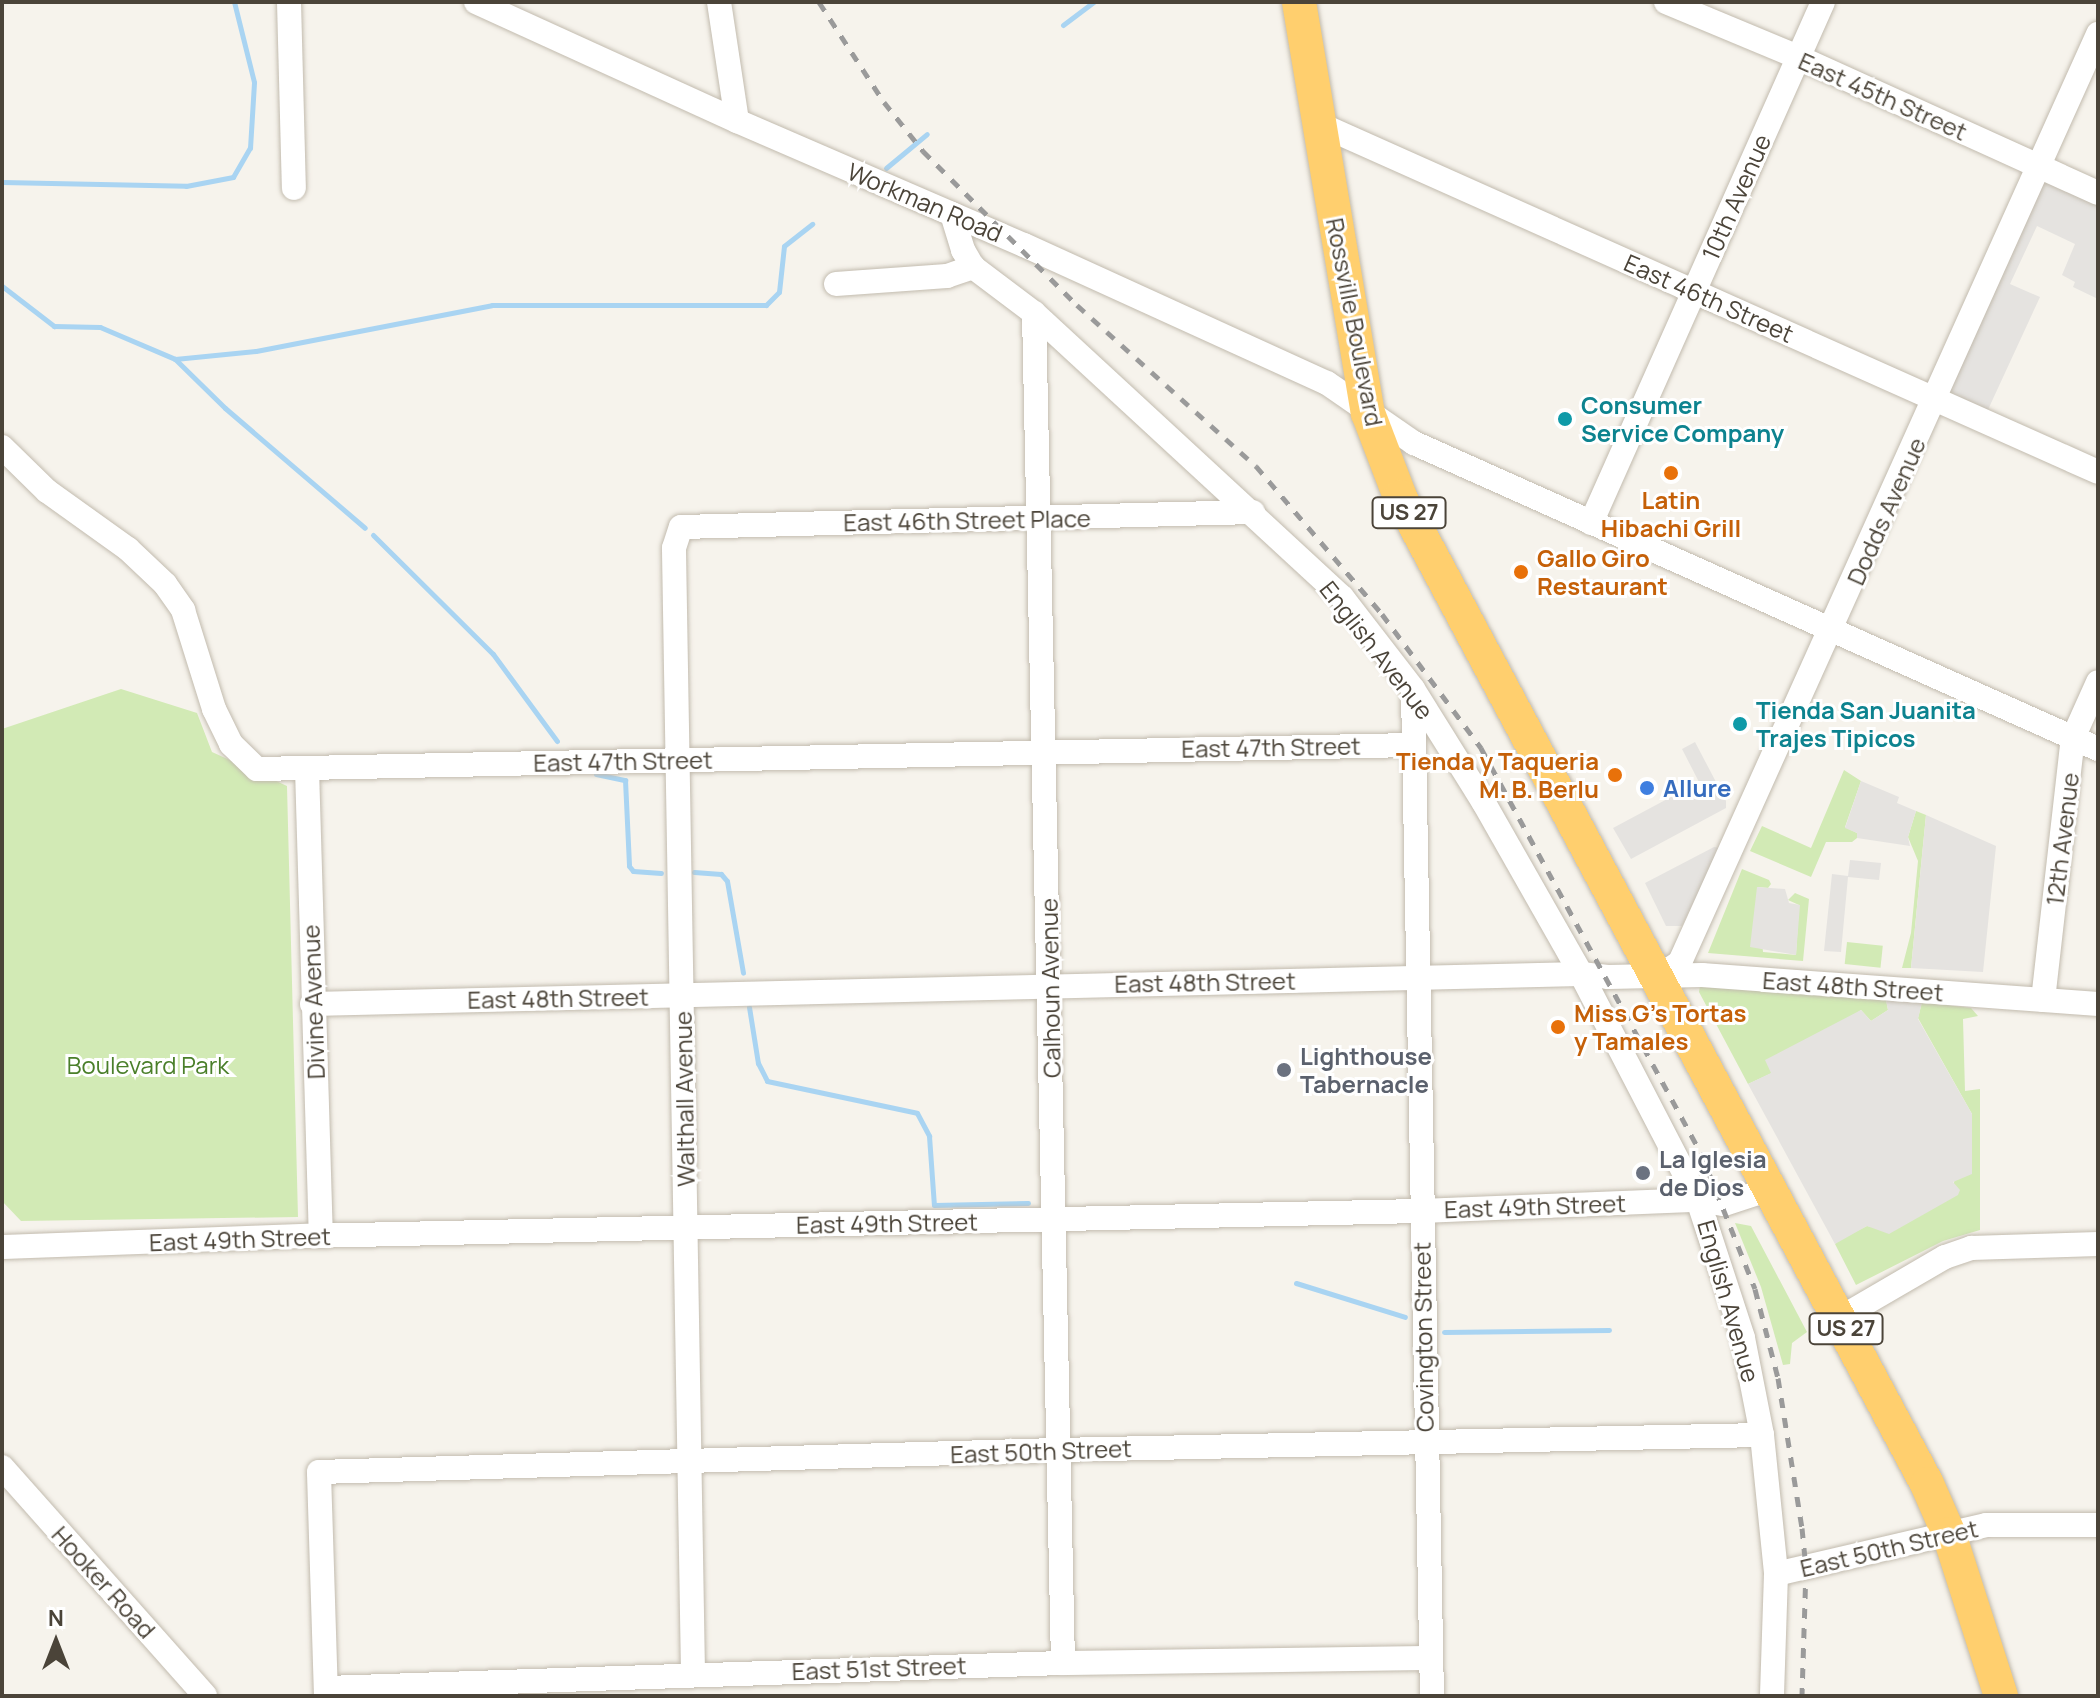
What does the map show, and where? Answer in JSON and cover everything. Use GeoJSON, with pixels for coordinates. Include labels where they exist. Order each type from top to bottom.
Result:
{"type":"FeatureCollection","features":[{"type":"Feature","properties":{"kind":"highway","name":"Rossville Boulevard"},"geometry":{"type":"LineString","coordinates":[[1299,2],[1368,413],[1400,497],[1840,1318],[1949,1534],[2001,1696]]}},
{"type":"Feature","properties":{"kind":"street"},"geometry":{"type":"LineString","coordinates":[[289,2],[294,188]]}},
{"type":"Feature","properties":{"kind":"street","name":"Workman Road"},"geometry":{"type":"LineString","coordinates":[[476,2],[1327,383],[1368,413]]}},
{"type":"Feature","properties":{"kind":"street"},"geometry":{"type":"LineString","coordinates":[[719,2],[737,121]]}},
{"type":"Feature","properties":{"kind":"street","name":"East 45th Street"},"geometry":{"type":"LineString","coordinates":[[1666,2],[1798,57],[2098,193]]}},
{"type":"Feature","properties":{"kind":"street","name":"10th Avenue"},"geometry":{"type":"LineString","coordinates":[[1591,523],[1823,2]]}},
{"type":"Feature","properties":{"kind":"street","name":"Dodds Avenue"},"geometry":{"type":"LineString","coordinates":[[1658,977],[1680,962],[1832,632],[2098,34]]}},
{"type":"Feature","properties":{"kind":"street","name":"East 46th Street"},"geometry":{"type":"LineString","coordinates":[[1319,124],[2098,472]]}},
{"type":"Feature","properties":{"kind":"street","name":"English Avenue"},"geometry":{"type":"LineString","coordinates":[[952,214],[963,250],[973,267],[1034,313],[1342,597],[1413,689],[1484,803],[1581,974],[1698,1200],[1743,1338],[1762,1435],[1776,1574],[1772,1696]]}},
{"type":"Feature","properties":{"kind":"street"},"geometry":{"type":"LineString","coordinates":[[836,284],[947,276],[973,267]]}},
{"type":"Feature","properties":{"kind":"street","name":"Calhoun Avenue"},"geometry":{"type":"LineString","coordinates":[[1034,313],[1063,1663]]}},
{"type":"Feature","properties":{"kind":"street"},"geometry":{"type":"LineString","coordinates":[[1368,413],[1414,443],[2098,749]]}},
{"type":"Feature","properties":{"kind":"street","name":"East 47th Street"},"geometry":{"type":"LineString","coordinates":[[2,447],[47,491],[128,549],[165,584],[183,610],[214,709],[231,744],[257,769],[1413,745]]}},
{"type":"Feature","properties":{"kind":"street","name":"East 46th Street Place"},"geometry":{"type":"LineString","coordinates":[[681,527],[1253,512]]}},
{"type":"Feature","properties":{"kind":"street","name":"Walthall Avenue"},"geometry":{"type":"LineString","coordinates":[[681,527],[674,548],[693,1673]]}},
{"type":"Feature","properties":{"kind":"street","name":"12th Avenue"},"geometry":{"type":"LineString","coordinates":[[2043,1000],[2073,738],[2098,682]]}},
{"type":"Feature","properties":{"kind":"street","name":"Covington Street"},"geometry":{"type":"LineString","coordinates":[[1413,689],[1416,977],[1432,1696]]}},
{"type":"Feature","properties":{"kind":"street","name":"Divine Avenue"},"geometry":{"type":"LineString","coordinates":[[307,769],[321,1236]]}},
{"type":"Feature","properties":{"kind":"street","name":"East 48th Street"},"geometry":{"type":"LineString","coordinates":[[312,1004],[1581,974],[1702,975],[2098,1004]]}},
{"type":"Feature","properties":{"kind":"street","name":"East 49th Street"},"geometry":{"type":"LineString","coordinates":[[2,1247],[321,1236],[1421,1211],[1698,1200],[1724,1204],[1770,1189]]}},
{"type":"Feature","properties":{"kind":"street"},"geometry":{"type":"LineString","coordinates":[[1840,1318],[1945,1257],[1971,1248],[2098,1244]]}},
{"type":"Feature","properties":{"kind":"street","name":"East 50th Street"},"geometry":{"type":"LineString","coordinates":[[327,1692],[319,1472],[1057,1450],[1762,1435]]}},
{"type":"Feature","properties":{"kind":"street","name":"Hooker Road"},"geometry":{"type":"LineString","coordinates":[[2,1467],[205,1696]]}},
{"type":"Feature","properties":{"kind":"street","name":"East 50th Street"},"geometry":{"type":"LineString","coordinates":[[1776,1574],[1986,1525],[2098,1525]]}},
{"type":"Feature","properties":{"kind":"street","name":"East 51st Street"},"geometry":{"type":"LineString","coordinates":[[327,1692],[693,1673],[1063,1663],[1431,1658]]}},
{"type":"Feature","properties":{"kind":"green space","name":"Boulevard Park"},"geometry":{"type":"Polygon","coordinates":[[[121,689],[197,713],[212,752],[287,786],[298,1217],[21,1221],[2,1201],[2,729],[121,689]]]}},
{"type":"Feature","properties":{"kind":"green space"},"geometry":{"type":"Polygon","coordinates":[[[1844,770],[1861,781],[1845,827],[1857,833],[1857,838],[1852,842],[1826,842],[1811,877],[1750,851],[1762,826],[1811,848],[1844,770]]]}},
{"type":"Feature","properties":{"kind":"green space"},"geometry":{"type":"Polygon","coordinates":[[[1916,811],[1926,815],[1911,968],[1902,968],[1911,933],[1918,861],[1908,837],[1916,811]]]}},
{"type":"Feature","properties":{"kind":"green space"},"geometry":{"type":"Polygon","coordinates":[[[1742,869],[1769,880],[1771,884],[1768,888],[1758,887],[1763,952],[1796,955],[1799,905],[1788,900],[1795,893],[1809,899],[1803,961],[1708,953],[1742,869]]]}},
{"type":"Feature","properties":{"kind":"green space"},"geometry":{"type":"Polygon","coordinates":[[[1847,942],[1883,946],[1881,968],[1845,964],[1847,942]]]}},
{"type":"Feature","properties":{"kind":"green space"},"geometry":{"type":"Polygon","coordinates":[[[1700,986],[1886,1000],[1888,1010],[1871,1021],[1861,1010],[1772,1073],[1748,1084],[1699,992],[1700,986]]]}},
{"type":"Feature","properties":{"kind":"green space"},"geometry":{"type":"Polygon","coordinates":[[[1922,1002],[1971,1008],[1978,1016],[1963,1019],[1965,1091],[1980,1089],[1980,1230],[1943,1241],[1856,1285],[1835,1244],[1867,1226],[1879,1228],[1953,1186],[1972,1114],[1918,1018],[1922,1002]]]}},
{"type":"Feature","properties":{"kind":"green space"},"geometry":{"type":"Polygon","coordinates":[[[1735,1223],[1751,1226],[1807,1332],[1792,1343],[1790,1364],[1783,1365],[1761,1287],[1735,1223]]]}},
{"type":"Feature","properties":{"kind":"shaded area"},"geometry":{"type":"Polygon","coordinates":[[[2043,179],[2098,204],[2098,299],[2073,287],[2075,282],[2062,275],[2075,244],[2037,226],[2010,284],[2040,297],[1986,414],[1944,394],[2043,179]]]}},
{"type":"Feature","properties":{"kind":"shaded area"},"geometry":{"type":"Polygon","coordinates":[[[1695,742],[1726,801],[1726,808],[1631,859],[1613,828],[1699,782],[1682,749],[1695,742]]]}},
{"type":"Feature","properties":{"kind":"shaded area"},"geometry":{"type":"Polygon","coordinates":[[[1861,781],[1899,797],[1897,803],[1916,811],[1908,837],[1910,846],[1857,838],[1857,833],[1845,828],[1861,781]]]}},
{"type":"Feature","properties":{"kind":"shaded area"},"geometry":{"type":"Polygon","coordinates":[[[1926,815],[1996,846],[1983,972],[1911,968],[1926,815]]]}},
{"type":"Feature","properties":{"kind":"shaded area"},"geometry":{"type":"Polygon","coordinates":[[[1714,847],[1720,848],[1682,926],[1666,926],[1645,883],[1714,847]]]}},
{"type":"Feature","properties":{"kind":"shaded area"},"geometry":{"type":"Polygon","coordinates":[[[1850,860],[1881,863],[1879,880],[1848,877],[1841,952],[1824,951],[1832,874],[1848,876],[1850,860]]]}},
{"type":"Feature","properties":{"kind":"shaded area"},"geometry":{"type":"Polygon","coordinates":[[[1757,887],[1785,889],[1789,903],[1800,905],[1796,955],[1750,947],[1757,887]]]}},
{"type":"Feature","properties":{"kind":"shaded area"},"geometry":{"type":"Polygon","coordinates":[[[1886,1000],[1922,1002],[1918,1019],[1972,1114],[1972,1174],[1953,1182],[1960,1190],[1958,1195],[1889,1234],[1867,1226],[1835,1244],[1748,1084],[1771,1073],[1765,1060],[1861,1010],[1871,1021],[1888,1010],[1886,1000]]]}},
{"type":"Feature","properties":{"kind":"waterway"},"geometry":{"type":"LineString","coordinates":[[2,182],[186,186],[233,177],[250,148],[254,82],[234,2]]}},
{"type":"Feature","properties":{"kind":"waterway"},"geometry":{"type":"LineString","coordinates":[[1063,25],[1094,2]]}},
{"type":"Feature","properties":{"kind":"waterway"},"geometry":{"type":"LineString","coordinates":[[886,168],[927,134]]}},
{"type":"Feature","properties":{"kind":"waterway"},"geometry":{"type":"LineString","coordinates":[[175,359],[256,351],[492,305],[766,305],[779,292],[784,246],[812,224]]}},
{"type":"Feature","properties":{"kind":"waterway"},"geometry":{"type":"LineString","coordinates":[[2,286],[54,326],[100,327],[175,359],[225,408],[365,528]]}},
{"type":"Feature","properties":{"kind":"waterway"},"geometry":{"type":"LineString","coordinates":[[373,535],[493,654],[557,741]]}},
{"type":"Feature","properties":{"kind":"waterway"},"geometry":{"type":"LineString","coordinates":[[596,774],[625,780],[629,866],[633,871],[661,873]]}},
{"type":"Feature","properties":{"kind":"waterway"},"geometry":{"type":"LineString","coordinates":[[694,872],[721,874],[727,881],[743,973]]}},
{"type":"Feature","properties":{"kind":"waterway"},"geometry":{"type":"LineString","coordinates":[[749,1007],[758,1063],[767,1081],[917,1113],[929,1136],[934,1205],[1028,1203]]}},
{"type":"Feature","properties":{"kind":"waterway"},"geometry":{"type":"LineString","coordinates":[[1296,1283],[1405,1317]]}},
{"type":"Feature","properties":{"kind":"waterway"},"geometry":{"type":"LineString","coordinates":[[1444,1332],[1609,1330]]}},
{"type":"Feature","properties":{"kind":"railway"},"geometry":{"type":"LineString","coordinates":[[819,2],[884,102],[923,151],[1077,305],[1256,466],[1382,614],[1481,748],[1701,1153],[1755,1289],[1778,1378],[1802,1528],[1806,1568],[1802,1696]]}},
{"type":"Feature","properties":{"kind":"place","name":"Consumer Service Company"},"geometry":{"type":"Point","coordinates":[1565,419]}},
{"type":"Feature","properties":{"kind":"place","name":"Latin Hibachi Grill"},"geometry":{"type":"Point","coordinates":[1671,473]}},
{"type":"Feature","properties":{"kind":"place","name":"Gallo Giro Restaurant"},"geometry":{"type":"Point","coordinates":[1521,572]}},
{"type":"Feature","properties":{"kind":"place","name":"Tienda San Juanita Trajes Tipicos"},"geometry":{"type":"Point","coordinates":[1740,724]}},
{"type":"Feature","properties":{"kind":"place","name":"Tienda y Taqueria M. B. Berlu"},"geometry":{"type":"Point","coordinates":[1615,775]}},
{"type":"Feature","properties":{"kind":"place","name":"Allure"},"geometry":{"type":"Point","coordinates":[1647,788]}},
{"type":"Feature","properties":{"kind":"place","name":"Miss G's Tortas y Tamales"},"geometry":{"type":"Point","coordinates":[1558,1027]}},
{"type":"Feature","properties":{"kind":"place","name":"Lighthouse Tabernacle"},"geometry":{"type":"Point","coordinates":[1284,1070]}},
{"type":"Feature","properties":{"kind":"place","name":"La Iglesia de Dios"},"geometry":{"type":"Point","coordinates":[1643,1173]}}]}
